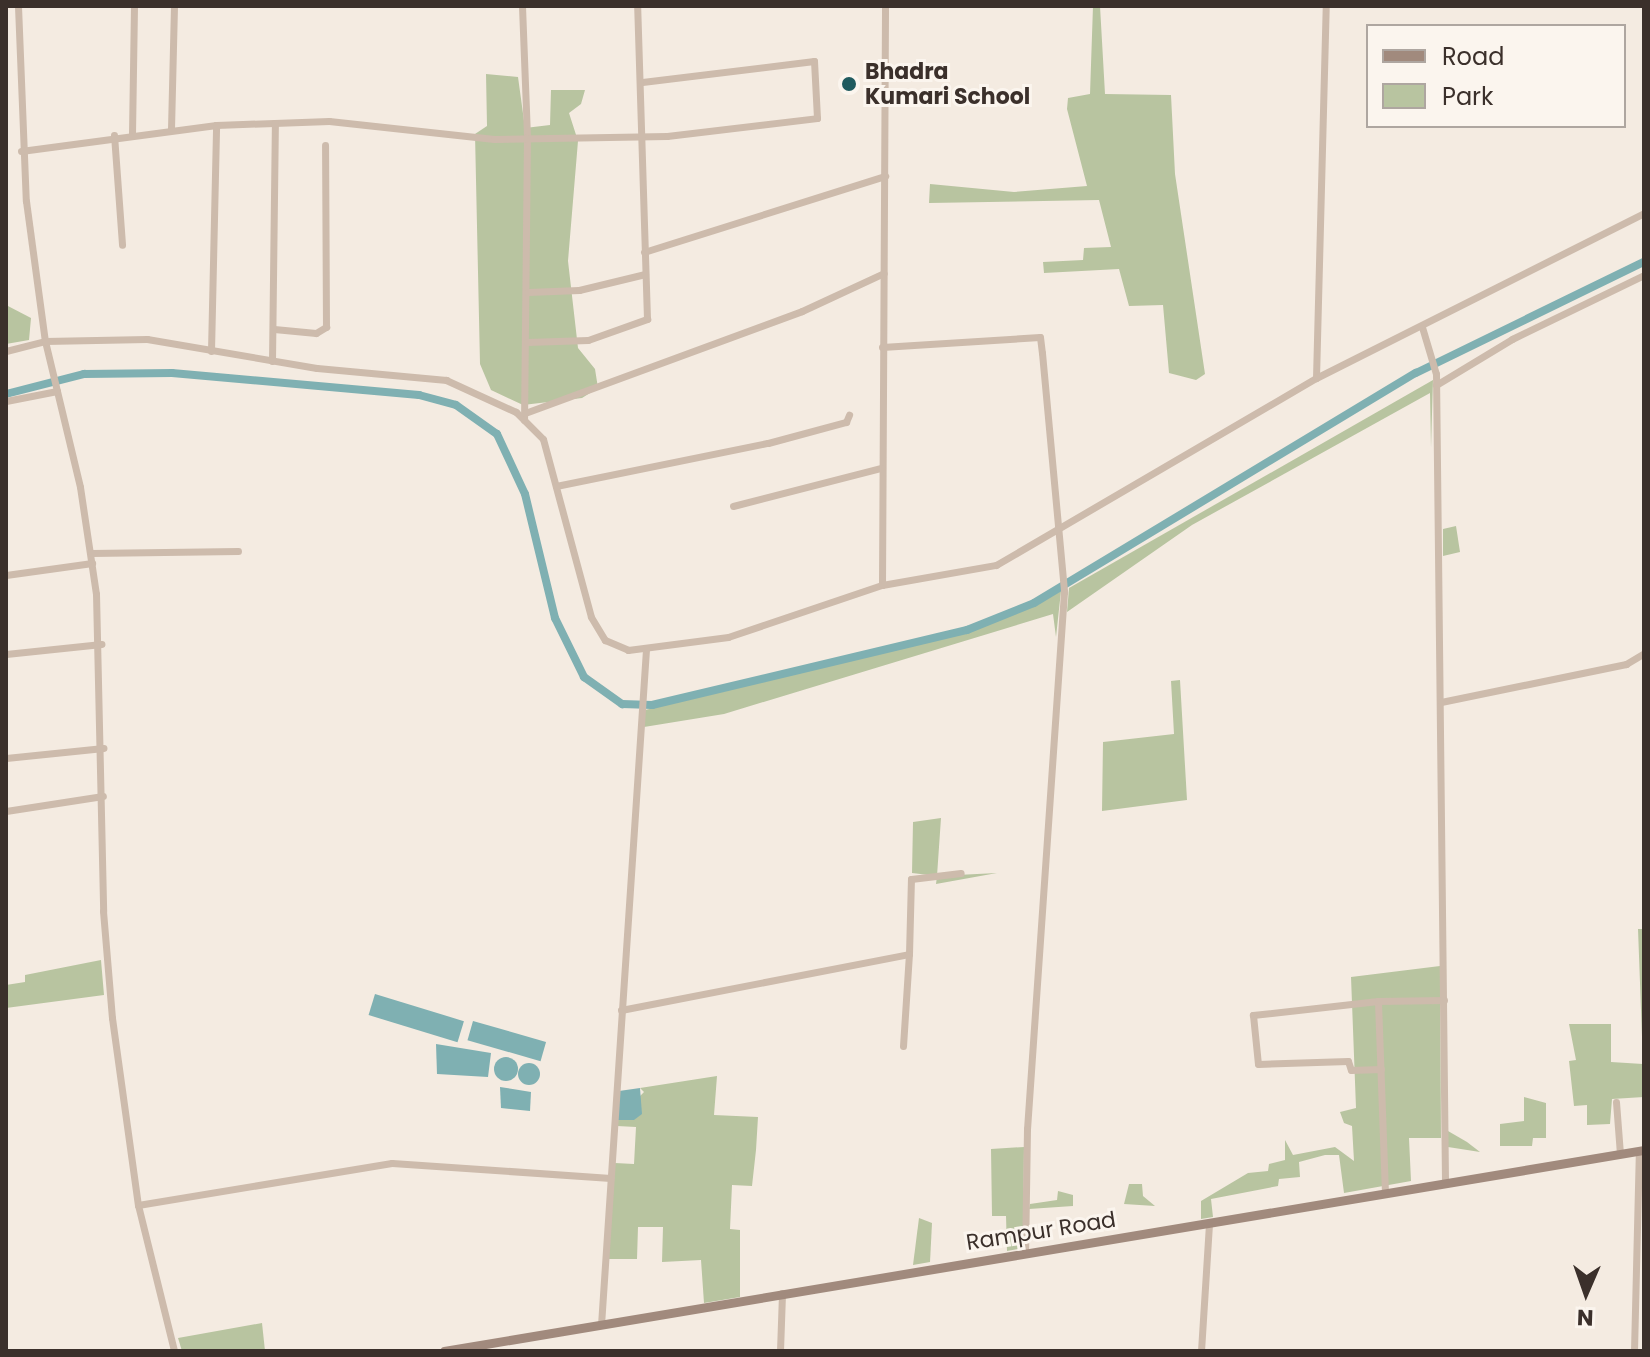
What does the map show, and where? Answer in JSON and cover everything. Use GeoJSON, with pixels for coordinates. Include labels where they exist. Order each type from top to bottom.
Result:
{"type":"FeatureCollection","features":[{"type":"Feature","properties":{"kind":"main road","name":"Rampur Road"},"geometry":{"type":"LineString","coordinates":[[444,1351],[1642,1151]]}},
{"type":"Feature","properties":{"kind":"street"},"geometry":{"type":"LineString","coordinates":[[18,6],[21,151],[45,341],[91,553],[101,644],[103,911],[112,1018],[138,1205],[174,1351]]}},
{"type":"Feature","properties":{"kind":"street"},"geometry":{"type":"LineString","coordinates":[[132,134],[134,6]]}},
{"type":"Feature","properties":{"kind":"street"},"geometry":{"type":"LineString","coordinates":[[171,129],[174,6]]}},
{"type":"Feature","properties":{"kind":"street"},"geometry":{"type":"LineString","coordinates":[[522,6],[527,137],[525,417]]}},
{"type":"Feature","properties":{"kind":"street"},"geometry":{"type":"LineString","coordinates":[[527,342],[588,340],[647,319],[644,135],[637,6]]}},
{"type":"Feature","properties":{"kind":"street"},"geometry":{"type":"LineString","coordinates":[[882,585],[885,6]]}},
{"type":"Feature","properties":{"kind":"street"},"geometry":{"type":"LineString","coordinates":[[1316,378],[1326,6]]}},
{"type":"Feature","properties":{"kind":"street"},"geometry":{"type":"LineString","coordinates":[[21,151],[114,135],[216,125],[329,121],[494,139],[644,135],[817,118],[814,61],[642,82]]}},
{"type":"Feature","properties":{"kind":"street"},"geometry":{"type":"LineString","coordinates":[[272,361],[275,123]]}},
{"type":"Feature","properties":{"kind":"street"},"geometry":{"type":"LineString","coordinates":[[211,351],[216,125]]}},
{"type":"Feature","properties":{"kind":"street"},"geometry":{"type":"LineString","coordinates":[[114,135],[122,245]]}},
{"type":"Feature","properties":{"kind":"street"},"geometry":{"type":"LineString","coordinates":[[274,329],[316,333],[326,327],[325,145]]}},
{"type":"Feature","properties":{"kind":"street"},"geometry":{"type":"LineString","coordinates":[[644,252],[885,176]]}},
{"type":"Feature","properties":{"kind":"street"},"geometry":{"type":"LineString","coordinates":[[6,351],[45,341],[147,339],[272,361],[446,380],[525,417],[543,439],[591,617],[615,645],[646,649],[728,637],[882,585],[996,565],[1061,530],[1316,378],[1644,213]]}},
{"type":"Feature","properties":{"kind":"street"},"geometry":{"type":"LineString","coordinates":[[525,417],[802,311],[884,273]]}},
{"type":"Feature","properties":{"kind":"street"},"geometry":{"type":"LineString","coordinates":[[528,292],[579,290],[645,274]]}},
{"type":"Feature","properties":{"kind":"street"},"geometry":{"type":"LineString","coordinates":[[1436,385],[1512,339],[1644,275]]}},
{"type":"Feature","properties":{"kind":"street"},"geometry":{"type":"LineString","coordinates":[[1422,327],[1436,374],[1445,1183]]}},
{"type":"Feature","properties":{"kind":"street"},"geometry":{"type":"LineString","coordinates":[[882,347],[1040,337],[1061,530],[1059,575],[1064,592],[1027,1129],[1025,1252]]}},
{"type":"Feature","properties":{"kind":"street"},"geometry":{"type":"LineString","coordinates":[[6,401],[57,389]]}},
{"type":"Feature","properties":{"kind":"street"},"geometry":{"type":"LineString","coordinates":[[556,486],[755,446],[846,422],[849,415]]}},
{"type":"Feature","properties":{"kind":"street"},"geometry":{"type":"LineString","coordinates":[[733,506],[881,468]]}},
{"type":"Feature","properties":{"kind":"street"},"geometry":{"type":"LineString","coordinates":[[91,553],[238,551]]}},
{"type":"Feature","properties":{"kind":"street"},"geometry":{"type":"LineString","coordinates":[[6,575],[92,563]]}},
{"type":"Feature","properties":{"kind":"street"},"geometry":{"type":"LineString","coordinates":[[6,654],[101,644]]}},
{"type":"Feature","properties":{"kind":"street"},"geometry":{"type":"LineString","coordinates":[[601,1325],[646,649]]}},
{"type":"Feature","properties":{"kind":"street"},"geometry":{"type":"LineString","coordinates":[[1441,702],[1626,664],[1644,653]]}},
{"type":"Feature","properties":{"kind":"street"},"geometry":{"type":"LineString","coordinates":[[6,758],[103,748]]}},
{"type":"Feature","properties":{"kind":"street"},"geometry":{"type":"LineString","coordinates":[[6,811],[103,796]]}},
{"type":"Feature","properties":{"kind":"street"},"geometry":{"type":"LineString","coordinates":[[903,1046],[911,879],[961,873]]}},
{"type":"Feature","properties":{"kind":"street"},"geometry":{"type":"LineString","coordinates":[[621,1010],[909,954]]}},
{"type":"Feature","properties":{"kind":"street"},"geometry":{"type":"LineString","coordinates":[[1381,1069],[1351,1070],[1348,1061],[1258,1064],[1253,1015],[1378,1001],[1444,1000]]}},
{"type":"Feature","properties":{"kind":"street"},"geometry":{"type":"LineString","coordinates":[[1378,1001],[1385,1193]]}},
{"type":"Feature","properties":{"kind":"street"},"geometry":{"type":"LineString","coordinates":[[1616,1102],[1620,1154]]}},
{"type":"Feature","properties":{"kind":"street"},"geometry":{"type":"LineString","coordinates":[[1634,1351],[1640,1311],[1642,1151]]}},
{"type":"Feature","properties":{"kind":"street"},"geometry":{"type":"LineString","coordinates":[[138,1205],[392,1163],[610,1178]]}},
{"type":"Feature","properties":{"kind":"street"},"geometry":{"type":"LineString","coordinates":[[1201,1351],[1209,1223]]}},
{"type":"Feature","properties":{"kind":"street"},"geometry":{"type":"LineString","coordinates":[[780,1351],[782,1293]]}},
{"type":"Feature","properties":{"kind":"green space"},"geometry":{"type":"Polygon","coordinates":[[[1093,6],[1100,6],[1105,94],[1171,95],[1175,174],[1205,374],[1196,380],[1169,373],[1163,305],[1129,306],[1119,269],[1044,273],[1043,262],[1083,260],[1084,248],[1111,247],[1099,200],[929,203],[930,184],[1014,192],[1087,186],[1067,109],[1068,98],[1090,94],[1093,6]]]}},
{"type":"Feature","properties":{"kind":"green space"},"geometry":{"type":"Polygon","coordinates":[[[486,74],[518,77],[525,128],[550,125],[551,90],[585,90],[581,104],[569,113],[578,141],[568,261],[578,348],[595,369],[598,388],[582,398],[523,405],[491,390],[480,364],[475,134],[487,126],[486,74]]]}},
{"type":"Feature","properties":{"kind":"green space"},"geometry":{"type":"Polygon","coordinates":[[[6,305],[31,318],[29,340],[6,344],[6,305]]]}},
{"type":"Feature","properties":{"kind":"green space"},"geometry":{"type":"Polygon","coordinates":[[[1433,380],[1431,448],[1430,393],[1192,525],[1067,612],[1069,588],[1433,380]]]}},
{"type":"Feature","properties":{"kind":"green space"},"geometry":{"type":"Polygon","coordinates":[[[1456,526],[1460,552],[1443,556],[1443,529],[1456,526]]]}},
{"type":"Feature","properties":{"kind":"green space"},"geometry":{"type":"Polygon","coordinates":[[[1061,591],[1056,637],[1053,614],[724,714],[644,727],[645,710],[967,633],[1061,591]]]}},
{"type":"Feature","properties":{"kind":"green space"},"geometry":{"type":"Polygon","coordinates":[[[1180,680],[1187,800],[1102,811],[1103,742],[1174,734],[1171,681],[1180,680]]]}},
{"type":"Feature","properties":{"kind":"green space"},"geometry":{"type":"Polygon","coordinates":[[[941,818],[937,876],[912,873],[913,822],[941,818]]]}},
{"type":"Feature","properties":{"kind":"green space"},"geometry":{"type":"Polygon","coordinates":[[[997,873],[936,884],[937,876],[997,873]]]}},
{"type":"Feature","properties":{"kind":"green space"},"geometry":{"type":"Polygon","coordinates":[[[1638,929],[1644,929],[1644,1097],[1612,1099],[1610,1124],[1587,1125],[1587,1105],[1574,1106],[1569,1061],[1576,1060],[1569,1024],[1611,1024],[1611,1062],[1643,1064],[1638,929]]]}},
{"type":"Feature","properties":{"kind":"green space"},"geometry":{"type":"Polygon","coordinates":[[[101,960],[104,995],[6,1008],[6,985],[25,982],[25,975],[101,960]]]}},
{"type":"Feature","properties":{"kind":"green space"},"geometry":{"type":"Polygon","coordinates":[[[1440,966],[1441,1138],[1409,1138],[1411,1181],[1344,1193],[1339,1155],[1325,1155],[1299,1162],[1300,1177],[1279,1179],[1278,1186],[1211,1199],[1213,1217],[1201,1219],[1201,1201],[1248,1173],[1268,1171],[1269,1164],[1285,1160],[1285,1140],[1293,1155],[1335,1147],[1354,1161],[1352,1126],[1344,1123],[1340,1112],[1356,1108],[1351,977],[1440,966]]]}},
{"type":"Feature","properties":{"kind":"green space"},"geometry":{"type":"Polygon","coordinates":[[[717,1076],[714,1115],[758,1117],[752,1186],[732,1185],[730,1229],[740,1230],[740,1297],[704,1303],[701,1260],[662,1262],[663,1227],[638,1227],[637,1259],[608,1259],[615,1163],[634,1164],[636,1127],[617,1126],[617,1120],[644,1092],[640,1088],[717,1076]]]}},
{"type":"Feature","properties":{"kind":"green space"},"geometry":{"type":"Polygon","coordinates":[[[1524,1097],[1546,1103],[1546,1138],[1533,1138],[1532,1146],[1500,1146],[1500,1124],[1524,1121],[1524,1097]]]}},
{"type":"Feature","properties":{"kind":"green space"},"geometry":{"type":"Polygon","coordinates":[[[1448,1131],[1467,1142],[1480,1152],[1448,1147],[1448,1131]]]}},
{"type":"Feature","properties":{"kind":"green space"},"geometry":{"type":"Polygon","coordinates":[[[1024,1147],[1023,1248],[1007,1251],[1006,1216],[992,1216],[991,1149],[1024,1147]]]}},
{"type":"Feature","properties":{"kind":"green space"},"geometry":{"type":"Polygon","coordinates":[[[1129,1184],[1142,1184],[1143,1196],[1155,1206],[1124,1204],[1129,1184]]]}},
{"type":"Feature","properties":{"kind":"green space"},"geometry":{"type":"Polygon","coordinates":[[[1058,1191],[1073,1195],[1073,1206],[1029,1209],[1030,1204],[1057,1200],[1058,1191]]]}},
{"type":"Feature","properties":{"kind":"green space"},"geometry":{"type":"Polygon","coordinates":[[[919,1218],[932,1223],[930,1262],[913,1265],[919,1218]]]}},
{"type":"Feature","properties":{"kind":"green space"},"geometry":{"type":"Polygon","coordinates":[[[262,1323],[265,1351],[182,1351],[178,1338],[262,1323]]]}},
{"type":"Feature","properties":{"kind":"water"},"geometry":{"type":"Polygon","coordinates":[[[375,994],[464,1021],[458,1042],[369,1015],[375,994]]]}},
{"type":"Feature","properties":{"kind":"water"},"geometry":{"type":"Polygon","coordinates":[[[473,1021],[546,1042],[541,1061],[467,1040],[473,1021]]]}},
{"type":"Feature","properties":{"kind":"water"},"geometry":{"type":"Polygon","coordinates":[[[436,1044],[491,1053],[488,1077],[437,1074],[436,1044]]]}},
{"type":"Feature","properties":{"kind":"water"},"geometry":{"type":"Polygon","coordinates":[[[506,1057],[515,1060],[518,1069],[515,1078],[506,1081],[497,1078],[494,1069],[497,1060],[506,1057]]]}},
{"type":"Feature","properties":{"kind":"water"},"geometry":{"type":"Polygon","coordinates":[[[529,1063],[537,1066],[540,1074],[537,1082],[529,1085],[521,1082],[518,1074],[521,1066],[529,1063]]]}},
{"type":"Feature","properties":{"kind":"water"},"geometry":{"type":"Polygon","coordinates":[[[500,1087],[531,1092],[530,1111],[501,1108],[500,1087]]]}},
{"type":"Feature","properties":{"kind":"water"},"geometry":{"type":"Polygon","coordinates":[[[640,1088],[642,1114],[634,1120],[617,1120],[619,1091],[640,1088]]]}},
{"type":"Feature","properties":{"kind":"waterway"},"geometry":{"type":"LineString","coordinates":[[6,394],[84,374],[172,373],[419,395],[456,405],[497,434],[525,494],[555,618],[584,677],[622,704],[652,705],[967,630],[1034,603],[1416,373],[1644,262]]}},
{"type":"Feature","properties":{"kind":"place","name":"Bhadra Kumari School"},"geometry":{"type":"Point","coordinates":[849,84]}}]}
